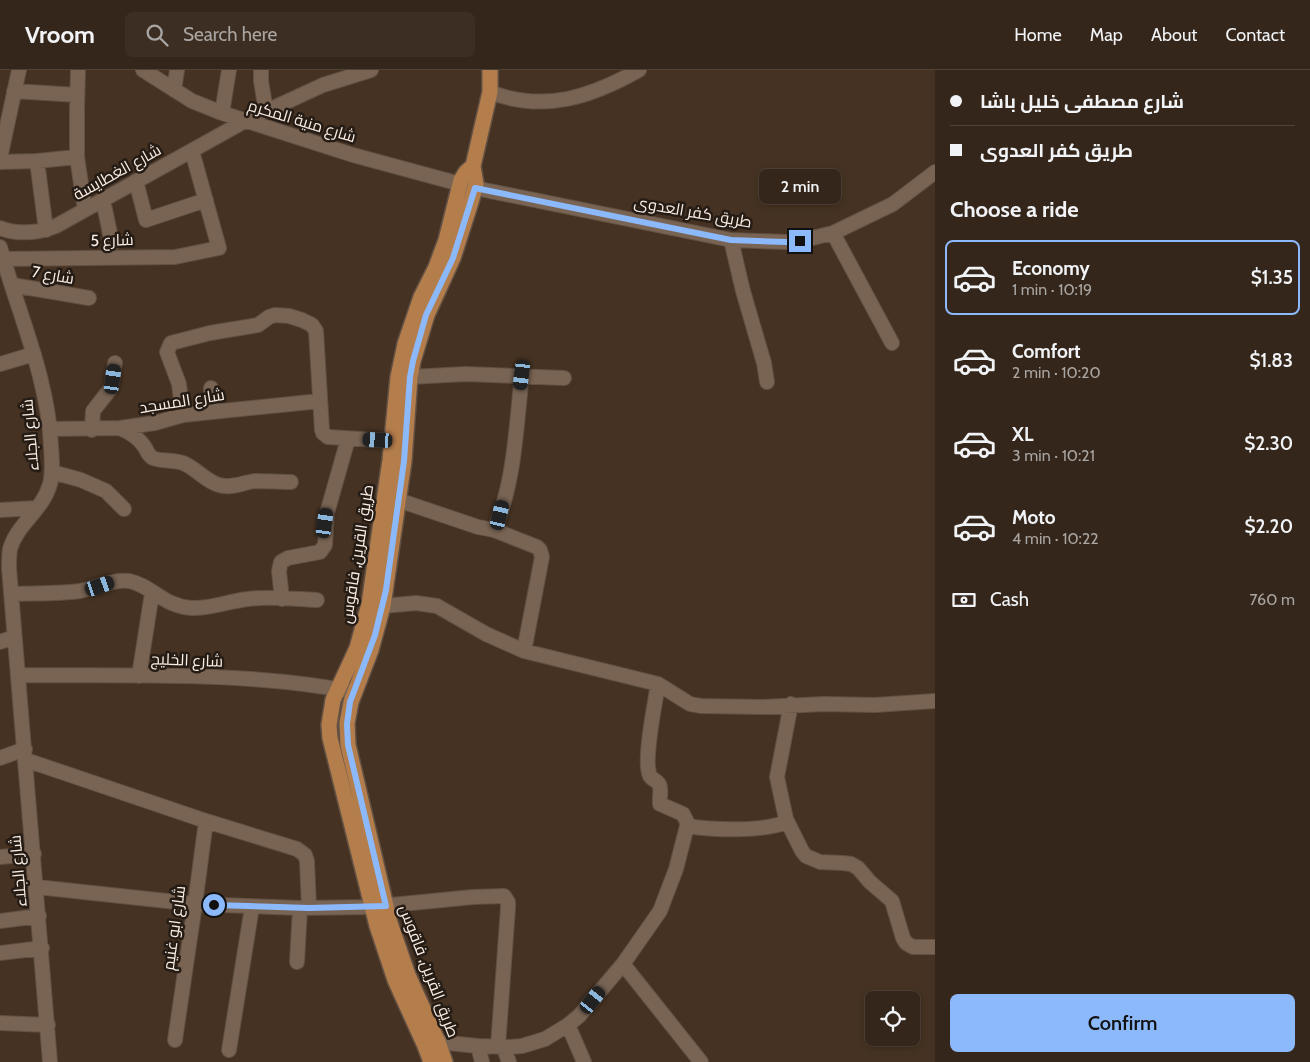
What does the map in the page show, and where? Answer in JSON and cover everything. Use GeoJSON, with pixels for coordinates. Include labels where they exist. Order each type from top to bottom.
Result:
{"type":"FeatureCollection","features":[{"type":"Feature","properties":{"kind":"main road","name":"طريق القرين, فاقوس"},"geometry":{"type":"LineString","coordinates":[[430,1062],[425,1046],[395,980],[382,944],[378,906],[348,745],[347,724],[350,702],[371,650],[410,377],[421,330],[453,258],[475,188],[476,179],[473,166],[490,92],[490,70]]}},
{"type":"Feature","properties":{"kind":"main road","name":"طريق القرين, فاقوس"},"geometry":{"type":"LineString","coordinates":[[386,535],[398,500],[397,461],[392,441],[398,377],[407,336],[421,297],[436,267],[446,240],[463,176],[473,166]]}},
{"type":"Feature","properties":{"kind":"main road","name":"طريق القرين, فاقوس"},"geometry":{"type":"LineString","coordinates":[[376,605],[338,689],[330,712],[330,738],[378,906],[402,958],[445,1062]]}},
{"type":"Feature","properties":{"kind":"street"},"geometry":{"type":"LineString","coordinates":[[19,70],[0,160],[37,161],[77,157]]}},
{"type":"Feature","properties":{"kind":"street"},"geometry":{"type":"LineString","coordinates":[[78,70],[77,157],[84,210]]}},
{"type":"Feature","properties":{"kind":"street","name":"شارع منية المكرم"},"geometry":{"type":"LineString","coordinates":[[143,70],[192,100],[222,113],[353,155],[460,185]]}},
{"type":"Feature","properties":{"kind":"street"},"geometry":{"type":"LineString","coordinates":[[174,90],[177,70]]}},
{"type":"Feature","properties":{"kind":"street"},"geometry":{"type":"LineString","coordinates":[[222,113],[229,70]]}},
{"type":"Feature","properties":{"kind":"street"},"geometry":{"type":"LineString","coordinates":[[261,70],[260,81],[266,111]]}},
{"type":"Feature","properties":{"kind":"street","name":"شارع الغطايسة"},"geometry":{"type":"LineString","coordinates":[[0,228],[25,232],[46,230],[64,222],[245,121],[323,84],[371,70]]}},
{"type":"Feature","properties":{"kind":"street"},"geometry":{"type":"LineString","coordinates":[[490,92],[504,98],[526,102],[566,101],[610,86],[639,70]]}},
{"type":"Feature","properties":{"kind":"street"},"geometry":{"type":"LineString","coordinates":[[14,91],[77,95]]}},
{"type":"Feature","properties":{"kind":"street"},"geometry":{"type":"LineString","coordinates":[[136,181],[146,220],[206,200],[192,151]]}},
{"type":"Feature","properties":{"kind":"street"},"geometry":{"type":"LineString","coordinates":[[37,161],[46,230]]}},
{"type":"Feature","properties":{"kind":"street","name":"طريق كفر العدوى"},"geometry":{"type":"LineString","coordinates":[[460,185],[731,240],[786,242],[800,241],[833,233],[893,204],[935,172]]}},
{"type":"Feature","properties":{"kind":"street"},"geometry":{"type":"LineString","coordinates":[[103,200],[112,243]]}},
{"type":"Feature","properties":{"kind":"street","name":"شارع 5"},"geometry":{"type":"LineString","coordinates":[[1,252],[175,257],[219,248],[206,200]]}},
{"type":"Feature","properties":{"kind":"street"},"geometry":{"type":"LineString","coordinates":[[833,233],[892,343]]}},
{"type":"Feature","properties":{"kind":"street"},"geometry":{"type":"LineString","coordinates":[[731,240],[743,291],[764,362],[767,382]]}},
{"type":"Feature","properties":{"kind":"street","name":"شارع الجلاء"},"geometry":{"type":"LineString","coordinates":[[1,252],[43,385],[50,429],[52,472],[50,485],[45,497],[18,533],[10,551],[14,637],[37,887],[50,1062]]}},
{"type":"Feature","properties":{"kind":"street","name":"شارع 7"},"geometry":{"type":"LineString","coordinates":[[12,285],[89,298]]}},
{"type":"Feature","properties":{"kind":"street"},"geometry":{"type":"LineString","coordinates":[[183,415],[179,384],[167,352],[168,346],[174,342],[210,333],[258,325],[275,315],[289,316],[312,325],[316,331],[323,433],[328,437],[392,441]]}},
{"type":"Feature","properties":{"kind":"street"},"geometry":{"type":"LineString","coordinates":[[0,364],[34,354]]}},
{"type":"Feature","properties":{"kind":"street"},"geometry":{"type":"LineString","coordinates":[[92,430],[93,411],[111,388],[115,363]]}},
{"type":"Feature","properties":{"kind":"street"},"geometry":{"type":"LineString","coordinates":[[410,377],[466,374],[564,378]]}},
{"type":"Feature","properties":{"kind":"street"},"geometry":{"type":"LineString","coordinates":[[494,530],[500,515],[512,464],[522,375]]}},
{"type":"Feature","properties":{"kind":"street"},"geometry":{"type":"LineString","coordinates":[[211,388],[212,412]]}},
{"type":"Feature","properties":{"kind":"street","name":"شارع المسجد"},"geometry":{"type":"LineString","coordinates":[[50,429],[92,430],[120,428],[155,423],[183,415],[320,401]]}},
{"type":"Feature","properties":{"kind":"street"},"geometry":{"type":"LineString","coordinates":[[120,428],[136,437],[154,459],[174,460],[182,463],[197,470],[215,484],[221,486],[235,486],[256,481],[291,482]]}},
{"type":"Feature","properties":{"kind":"street"},"geometry":{"type":"LineString","coordinates":[[282,598],[279,572],[281,562],[288,558],[320,552],[325,545],[326,513],[348,439]]}},
{"type":"Feature","properties":{"kind":"street"},"geometry":{"type":"LineString","coordinates":[[52,472],[81,480],[106,491],[124,509]]}},
{"type":"Feature","properties":{"kind":"street"},"geometry":{"type":"LineString","coordinates":[[398,500],[478,527],[494,530],[537,547],[541,554],[524,651]]}},
{"type":"Feature","properties":{"kind":"street"},"geometry":{"type":"LineString","coordinates":[[0,510],[37,508]]}},
{"type":"Feature","properties":{"kind":"street"},"geometry":{"type":"LineString","coordinates":[[11,594],[79,591],[119,581],[137,584],[177,606],[191,608],[218,606],[248,599],[317,600]]}},
{"type":"Feature","properties":{"kind":"street"},"geometry":{"type":"LineString","coordinates":[[139,676],[152,593]]}},
{"type":"Feature","properties":{"kind":"street"},"geometry":{"type":"LineString","coordinates":[[376,605],[416,603],[437,606],[486,634],[524,651],[658,684],[682,700],[701,706],[875,705],[935,701]]}},
{"type":"Feature","properties":{"kind":"street"},"geometry":{"type":"LineString","coordinates":[[0,642],[14,637]]}},
{"type":"Feature","properties":{"kind":"street","name":"شارع الخليج"},"geometry":{"type":"LineString","coordinates":[[18,675],[238,678],[318,685],[354,692]]}},
{"type":"Feature","properties":{"kind":"street"},"geometry":{"type":"LineString","coordinates":[[438,1042],[478,1046],[522,1046],[550,1036],[579,1016],[623,964],[654,921],[665,900],[676,869],[687,826],[684,814],[660,804],[659,784],[648,773],[658,684]]}},
{"type":"Feature","properties":{"kind":"street"},"geometry":{"type":"LineString","coordinates":[[791,704],[777,777],[787,822],[802,851],[806,856],[820,862],[843,863],[858,868],[870,882],[892,900],[906,943],[913,947],[935,947]]}},
{"type":"Feature","properties":{"kind":"street"},"geometry":{"type":"LineString","coordinates":[[0,758],[25,755],[206,821],[301,851],[307,861],[304,908],[297,962]]}},
{"type":"Feature","properties":{"kind":"street","name":"شارع ابو غنيم"},"geometry":{"type":"LineString","coordinates":[[175,1040],[206,821]]}},
{"type":"Feature","properties":{"kind":"street"},"geometry":{"type":"LineString","coordinates":[[687,826],[704,828],[757,828],[787,822]]}},
{"type":"Feature","properties":{"kind":"street"},"geometry":{"type":"LineString","coordinates":[[0,857],[34,854]]}},
{"type":"Feature","properties":{"kind":"street"},"geometry":{"type":"LineString","coordinates":[[37,887],[195,904],[252,907],[378,906],[499,896],[507,899],[508,908],[501,1046],[510,1062]]}},
{"type":"Feature","properties":{"kind":"street"},"geometry":{"type":"LineString","coordinates":[[229,1050],[252,907]]}},
{"type":"Feature","properties":{"kind":"street"},"geometry":{"type":"LineString","coordinates":[[0,921],[39,916]]}},
{"type":"Feature","properties":{"kind":"street"},"geometry":{"type":"LineString","coordinates":[[0,953],[42,948]]}},
{"type":"Feature","properties":{"kind":"street"},"geometry":{"type":"LineString","coordinates":[[623,964],[702,1062]]}},
{"type":"Feature","properties":{"kind":"street"},"geometry":{"type":"LineString","coordinates":[[0,1023],[48,1025]]}},
{"type":"Feature","properties":{"kind":"street"},"geometry":{"type":"LineString","coordinates":[[568,1025],[584,1062]]}},
{"type":"Feature","properties":{"kind":"street"},"geometry":{"type":"LineString","coordinates":[[478,1046],[482,1062]]}},
{"type":"Feature","properties":{"kind":"route"},"geometry":{"type":"LineString","coordinates":[[214,905],[309,908],[386,906],[348,745],[348,713],[350,702],[371,650],[383,606],[404,461],[410,377],[413,361],[426,315],[453,258],[475,188],[731,240],[800,241]]}}]}
